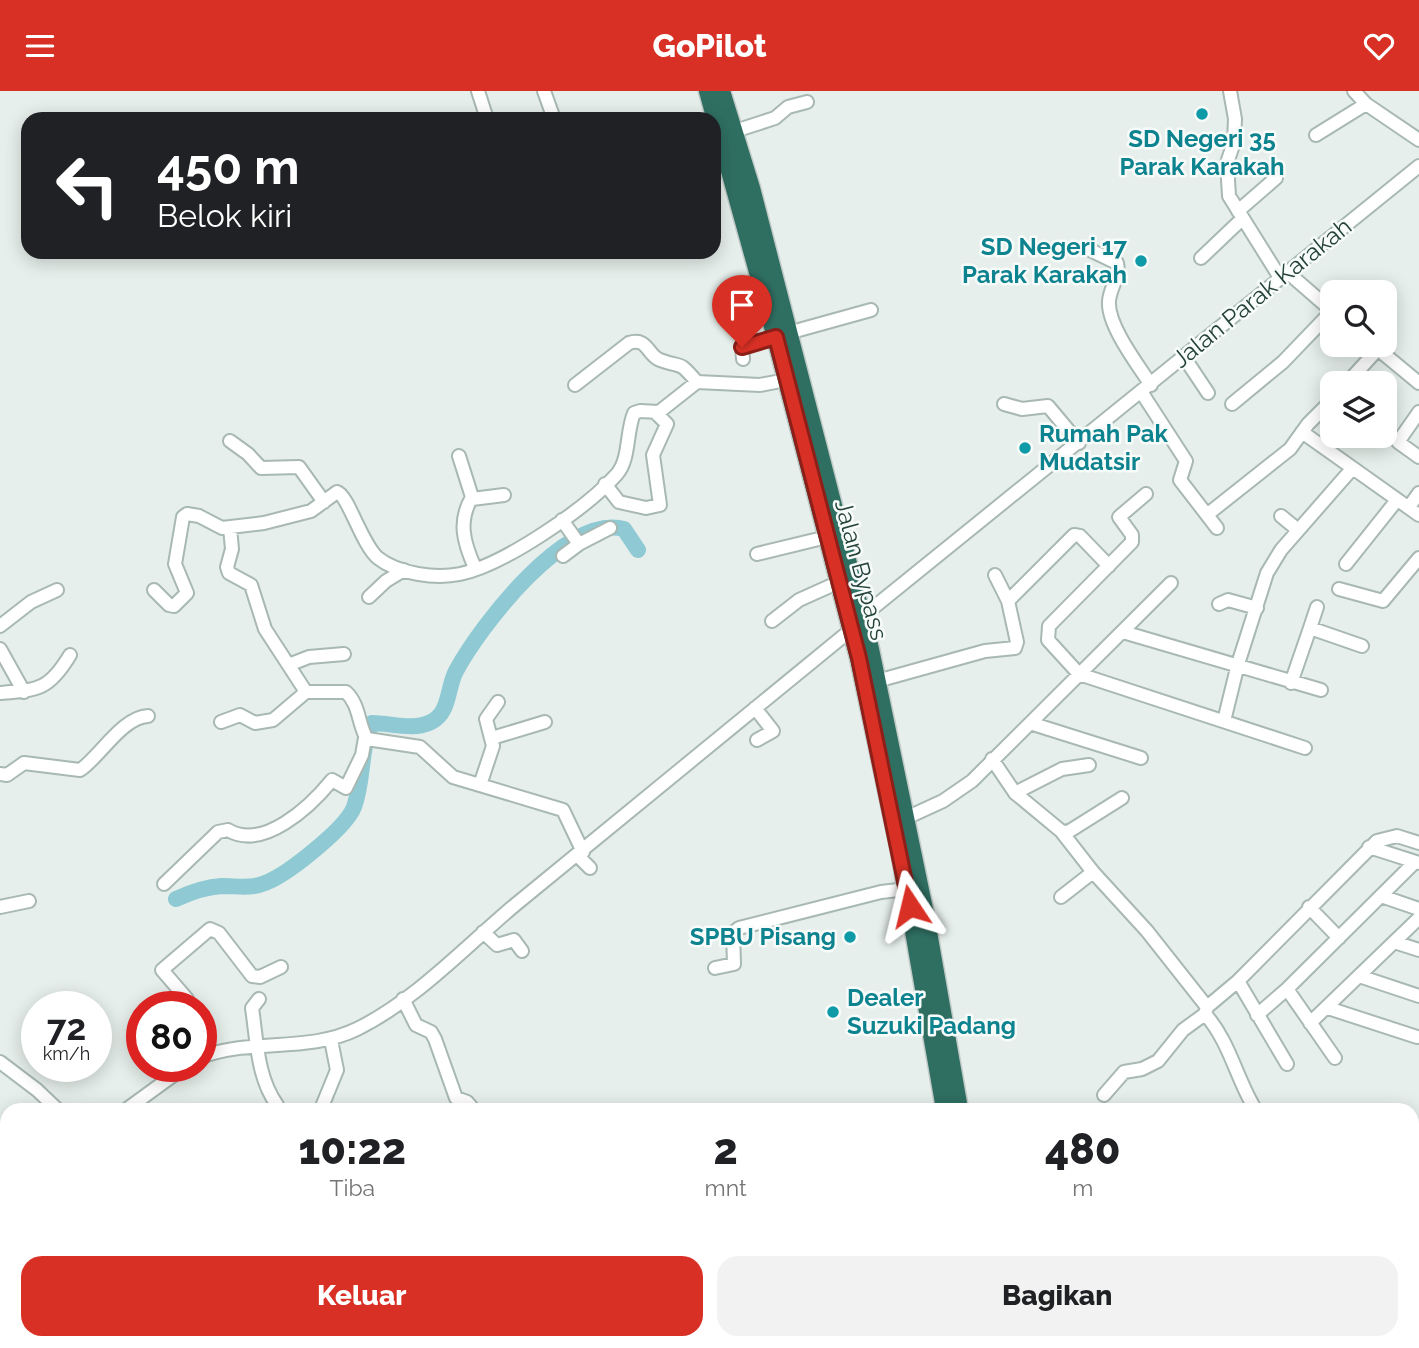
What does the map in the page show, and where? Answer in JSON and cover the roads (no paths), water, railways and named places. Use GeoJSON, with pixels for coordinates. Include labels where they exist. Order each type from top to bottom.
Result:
{"type":"FeatureCollection","features":[{"type":"Feature","properties":{"kind":"highway"},"geometry":{"type":"LineString","coordinates":[[708,91],[712,112]]}},
{"type":"Feature","properties":{"kind":"highway"},"geometry":{"type":"LineString","coordinates":[[721,91],[735,131],[766,273],[857,623]]}},
{"type":"Feature","properties":{"kind":"highway"},"geometry":{"type":"LineString","coordinates":[[721,154],[766,273]]}},
{"type":"Feature","properties":{"kind":"highway","name":"Jalan Bypass"},"geometry":{"type":"LineString","coordinates":[[782,335],[786,380],[839,582],[857,623],[877,681],[906,818],[957,1103]]}},
{"type":"Feature","properties":{"kind":"highway","name":"Jalan Bypass"},"geometry":{"type":"LineString","coordinates":[[857,623],[944,1103]]}},
{"type":"Feature","properties":{"kind":"street"},"geometry":{"type":"LineString","coordinates":[[478,91],[485,112]]}},
{"type":"Feature","properties":{"kind":"street"},"geometry":{"type":"LineString","coordinates":[[544,91],[552,112]]}},
{"type":"Feature","properties":{"kind":"street"},"geometry":{"type":"LineString","coordinates":[[1230,91],[1235,120],[1227,179],[1230,196],[1240,215],[1283,273],[1332,311],[1283,362],[1232,404]]}},
{"type":"Feature","properties":{"kind":"street"},"geometry":{"type":"LineString","coordinates":[[1354,91],[1366,104],[1419,140]]}},
{"type":"Feature","properties":{"kind":"street"},"geometry":{"type":"LineString","coordinates":[[735,131],[775,118],[788,107],[807,102]]}},
{"type":"Feature","properties":{"kind":"street"},"geometry":{"type":"LineString","coordinates":[[1316,135],[1366,104]]}},
{"type":"Feature","properties":{"kind":"street","name":"Jalan Parak Karakah"},"geometry":{"type":"LineString","coordinates":[[217,1051],[331,1040],[379,1017],[581,854],[685,763],[1146,389],[1283,273],[1419,166]]}},
{"type":"Feature","properties":{"kind":"street"},"geometry":{"type":"LineString","coordinates":[[1201,258],[1276,178]]}},
{"type":"Feature","properties":{"kind":"street"},"geometry":{"type":"LineString","coordinates":[[1086,248],[1117,263],[1108,301],[1111,315],[1146,389],[1186,461],[1180,480],[1217,528]]}},
{"type":"Feature","properties":{"kind":"street"},"geometry":{"type":"LineString","coordinates":[[744,359],[742,347],[871,310]]}},
{"type":"Feature","properties":{"kind":"street"},"geometry":{"type":"LineString","coordinates":[[575,385],[629,343],[636,341],[644,343],[659,360],[681,363],[697,382]]}},
{"type":"Feature","properties":{"kind":"street"},"geometry":{"type":"LineString","coordinates":[[1184,357],[1208,393]]}},
{"type":"Feature","properties":{"kind":"street"},"geometry":{"type":"LineString","coordinates":[[1357,371],[1368,357]]}},
{"type":"Feature","properties":{"kind":"street"},"geometry":{"type":"LineString","coordinates":[[1388,357],[1419,383]]}},
{"type":"Feature","properties":{"kind":"street"},"geometry":{"type":"LineString","coordinates":[[656,413],[697,382],[760,385],[786,380]]}},
{"type":"Feature","properties":{"kind":"street"},"geometry":{"type":"LineString","coordinates":[[1004,404],[1022,409],[1048,406],[1079,443]]}},
{"type":"Feature","properties":{"kind":"street"},"geometry":{"type":"LineString","coordinates":[[154,590],[169,605],[174,606],[187,593],[175,558],[183,517],[187,514],[230,528],[288,519],[311,511],[332,494],[341,493],[368,547],[389,565],[443,576],[463,573],[507,554],[562,520],[605,484],[622,465],[634,414],[640,411],[656,413],[667,424],[653,455],[660,505],[646,508],[619,502],[605,484]]}},
{"type":"Feature","properties":{"kind":"street"},"geometry":{"type":"LineString","coordinates":[[1419,412],[1398,442],[1419,457]]}},
{"type":"Feature","properties":{"kind":"street"},"geometry":{"type":"LineString","coordinates":[[1208,515],[1290,449],[1320,413]]}},
{"type":"Feature","properties":{"kind":"street"},"geometry":{"type":"LineString","coordinates":[[1302,432],[1351,470],[1408,507]]}},
{"type":"Feature","properties":{"kind":"street"},"geometry":{"type":"LineString","coordinates":[[230,441],[261,468],[299,467],[324,502]]}},
{"type":"Feature","properties":{"kind":"street"},"geometry":{"type":"LineString","coordinates":[[458,456],[472,499]]}},
{"type":"Feature","properties":{"kind":"street"},"geometry":{"type":"LineString","coordinates":[[1224,721],[1238,664],[1267,573],[1298,530],[1351,470]]}},
{"type":"Feature","properties":{"kind":"street"},"geometry":{"type":"LineString","coordinates":[[1346,563],[1408,507],[1419,493]]}},
{"type":"Feature","properties":{"kind":"street"},"geometry":{"type":"LineString","coordinates":[[1146,494],[1120,515],[1120,521],[1132,535],[1132,542],[1046,631],[1048,640],[1079,674],[1305,748]]}},
{"type":"Feature","properties":{"kind":"street"},"geometry":{"type":"LineString","coordinates":[[475,568],[463,524],[466,504],[472,499],[504,495]]}},
{"type":"Feature","properties":{"kind":"street"},"geometry":{"type":"LineString","coordinates":[[1281,516],[1298,530]]}},
{"type":"Feature","properties":{"kind":"street"},"geometry":{"type":"LineString","coordinates":[[562,520],[577,541]]}},
{"type":"Feature","properties":{"kind":"street"},"geometry":{"type":"LineString","coordinates":[[230,528],[232,549],[227,567],[229,573],[251,585],[265,629],[291,664],[306,692]]}},
{"type":"Feature","properties":{"kind":"street"},"geometry":{"type":"LineString","coordinates":[[563,556],[577,541],[610,528]]}},
{"type":"Feature","properties":{"kind":"street"},"geometry":{"type":"LineString","coordinates":[[1008,601],[1074,534],[1080,536],[1109,566]]}},
{"type":"Feature","properties":{"kind":"street"},"geometry":{"type":"LineString","coordinates":[[757,554],[827,537]]}},
{"type":"Feature","properties":{"kind":"street"},"geometry":{"type":"LineString","coordinates":[[1339,589],[1383,601],[1419,558]]}},
{"type":"Feature","properties":{"kind":"street"},"geometry":{"type":"LineString","coordinates":[[369,597],[386,581],[404,570]]}},
{"type":"Feature","properties":{"kind":"street"},"geometry":{"type":"LineString","coordinates":[[877,681],[985,651],[1014,648],[1017,642],[1008,601],[995,575]]}},
{"type":"Feature","properties":{"kind":"street"},"geometry":{"type":"LineString","coordinates":[[772,621],[799,600],[839,582]]}},
{"type":"Feature","properties":{"kind":"street"},"geometry":{"type":"LineString","coordinates":[[906,818],[958,792],[1033,724],[1171,583]]}},
{"type":"Feature","properties":{"kind":"street"},"geometry":{"type":"LineString","coordinates":[[0,627],[31,602],[57,590]]}},
{"type":"Feature","properties":{"kind":"street"},"geometry":{"type":"LineString","coordinates":[[1219,604],[1228,600],[1257,608]]}},
{"type":"Feature","properties":{"kind":"street"},"geometry":{"type":"LineString","coordinates":[[1291,683],[1317,607]]}},
{"type":"Feature","properties":{"kind":"street"},"geometry":{"type":"LineString","coordinates":[[1310,628],[1362,646]]}},
{"type":"Feature","properties":{"kind":"street"},"geometry":{"type":"LineString","coordinates":[[1123,632],[1321,690]]}},
{"type":"Feature","properties":{"kind":"street"},"geometry":{"type":"LineString","coordinates":[[0,649],[24,692]]}},
{"type":"Feature","properties":{"kind":"street"},"geometry":{"type":"LineString","coordinates":[[291,664],[309,657],[345,654]]}},
{"type":"Feature","properties":{"kind":"street"},"geometry":{"type":"LineString","coordinates":[[0,693],[24,692],[45,686],[54,680],[70,655]]}},
{"type":"Feature","properties":{"kind":"street"},"geometry":{"type":"LineString","coordinates":[[164,884],[218,832],[228,829],[240,837],[260,836],[272,831],[321,793],[332,781],[346,788],[367,739],[359,712],[349,694],[306,692],[272,720],[255,723],[240,715],[221,722]]}},
{"type":"Feature","properties":{"kind":"street"},"geometry":{"type":"LineString","coordinates":[[480,785],[494,746],[486,719],[498,702]]}},
{"type":"Feature","properties":{"kind":"street"},"geometry":{"type":"LineString","coordinates":[[755,708],[773,730],[757,740]]}},
{"type":"Feature","properties":{"kind":"street"},"geometry":{"type":"LineString","coordinates":[[0,774],[7,775],[24,763],[80,770],[108,742],[140,717],[148,716]]}},
{"type":"Feature","properties":{"kind":"street"},"geometry":{"type":"LineString","coordinates":[[492,738],[545,722]]}},
{"type":"Feature","properties":{"kind":"street"},"geometry":{"type":"LineString","coordinates":[[1033,724],[1141,758]]}},
{"type":"Feature","properties":{"kind":"street"},"geometry":{"type":"LineString","coordinates":[[367,739],[420,747],[453,777],[563,810],[581,854],[590,868]]}},
{"type":"Feature","properties":{"kind":"street"},"geometry":{"type":"LineString","coordinates":[[992,759],[1015,793],[1060,831],[1147,931],[1219,1031],[1252,1103]]}},
{"type":"Feature","properties":{"kind":"street"},"geometry":{"type":"LineString","coordinates":[[1015,793],[1062,769],[1089,765]]}},
{"type":"Feature","properties":{"kind":"street"},"geometry":{"type":"LineString","coordinates":[[1060,831],[1068,832],[1122,798]]}},
{"type":"Feature","properties":{"kind":"street"},"geometry":{"type":"LineString","coordinates":[[1104,1095],[1124,1072],[1142,1069],[1158,1061],[1183,1030],[1238,981],[1369,847],[1390,836],[1419,843]]}},
{"type":"Feature","properties":{"kind":"street"},"geometry":{"type":"LineString","coordinates":[[1257,1014],[1287,989],[1417,862],[1369,847]]}},
{"type":"Feature","properties":{"kind":"street"},"geometry":{"type":"LineString","coordinates":[[1061,897],[1093,872]]}},
{"type":"Feature","properties":{"kind":"street"},"geometry":{"type":"LineString","coordinates":[[715,968],[734,964],[733,933],[739,928],[881,892],[907,889]]}},
{"type":"Feature","properties":{"kind":"street"},"geometry":{"type":"LineString","coordinates":[[1381,896],[1419,909]]}},
{"type":"Feature","properties":{"kind":"street"},"geometry":{"type":"LineString","coordinates":[[0,907],[29,901]]}},
{"type":"Feature","properties":{"kind":"street"},"geometry":{"type":"LineString","coordinates":[[1309,907],[1339,938]]}},
{"type":"Feature","properties":{"kind":"street"},"geometry":{"type":"LineString","coordinates":[[1310,1023],[1419,918]]}},
{"type":"Feature","properties":{"kind":"street"},"geometry":{"type":"LineString","coordinates":[[180,991],[162,970],[210,929],[219,933],[252,977],[260,977],[281,967]]}},
{"type":"Feature","properties":{"kind":"street"},"geometry":{"type":"LineString","coordinates":[[483,932],[497,945],[514,940],[522,951]]}},
{"type":"Feature","properties":{"kind":"street"},"geometry":{"type":"LineString","coordinates":[[1394,942],[1419,950]]}},
{"type":"Feature","properties":{"kind":"street"},"geometry":{"type":"LineString","coordinates":[[1359,977],[1419,996]]}},
{"type":"Feature","properties":{"kind":"street"},"geometry":{"type":"LineString","coordinates":[[1238,981],[1287,1064]]}},
{"type":"Feature","properties":{"kind":"street"},"geometry":{"type":"LineString","coordinates":[[1287,989],[1335,1058]]}},
{"type":"Feature","properties":{"kind":"street"},"geometry":{"type":"LineString","coordinates":[[259,999],[252,1008],[258,1048],[265,1088],[276,1103]]}},
{"type":"Feature","properties":{"kind":"street"},"geometry":{"type":"LineString","coordinates":[[403,999],[416,1025],[431,1032],[435,1039],[456,1098]]}},
{"type":"Feature","properties":{"kind":"street"},"geometry":{"type":"LineString","coordinates":[[1328,1008],[1417,1037]]}},
{"type":"Feature","properties":{"kind":"street"},"geometry":{"type":"LineString","coordinates":[[323,1103],[337,1070],[331,1040]]}},
{"type":"Feature","properties":{"kind":"street"},"geometry":{"type":"LineString","coordinates":[[0,1062],[51,1103]]}},
{"type":"Feature","properties":{"kind":"street"},"geometry":{"type":"LineString","coordinates":[[135,1103],[164,1082]]}},
{"type":"Feature","properties":{"kind":"street"},"geometry":{"type":"LineString","coordinates":[[451,1103],[456,1098]]}},
{"type":"Feature","properties":{"kind":"street"},"geometry":{"type":"LineString","coordinates":[[456,1098],[468,1103]]}},
{"type":"Feature","properties":{"kind":"waterway"},"geometry":{"type":"LineString","coordinates":[[176,899],[210,887],[260,885],[287,871],[315,850],[340,827],[354,807],[372,723],[417,726],[437,718],[445,706],[456,671],[468,651],[505,602],[552,555],[577,538],[601,529],[624,529],[638,550]]}},
{"type":"Feature","properties":{"kind":"place","name":"SD Negeri 35 Parak Karakah"},"geometry":{"type":"Point","coordinates":[1202,114]}},
{"type":"Feature","properties":{"kind":"place","name":"SD Negeri 17 Parak Karakah"},"geometry":{"type":"Point","coordinates":[1141,261]}},
{"type":"Feature","properties":{"kind":"place","name":"Rumah Pak Mudatsir"},"geometry":{"type":"Point","coordinates":[1025,448]}},
{"type":"Feature","properties":{"kind":"place","name":"SPBU Pisang"},"geometry":{"type":"Point","coordinates":[850,937]}},
{"type":"Feature","properties":{"kind":"place","name":"Dealer Suzuki Padang"},"geometry":{"type":"Point","coordinates":[833,1012]}}]}
